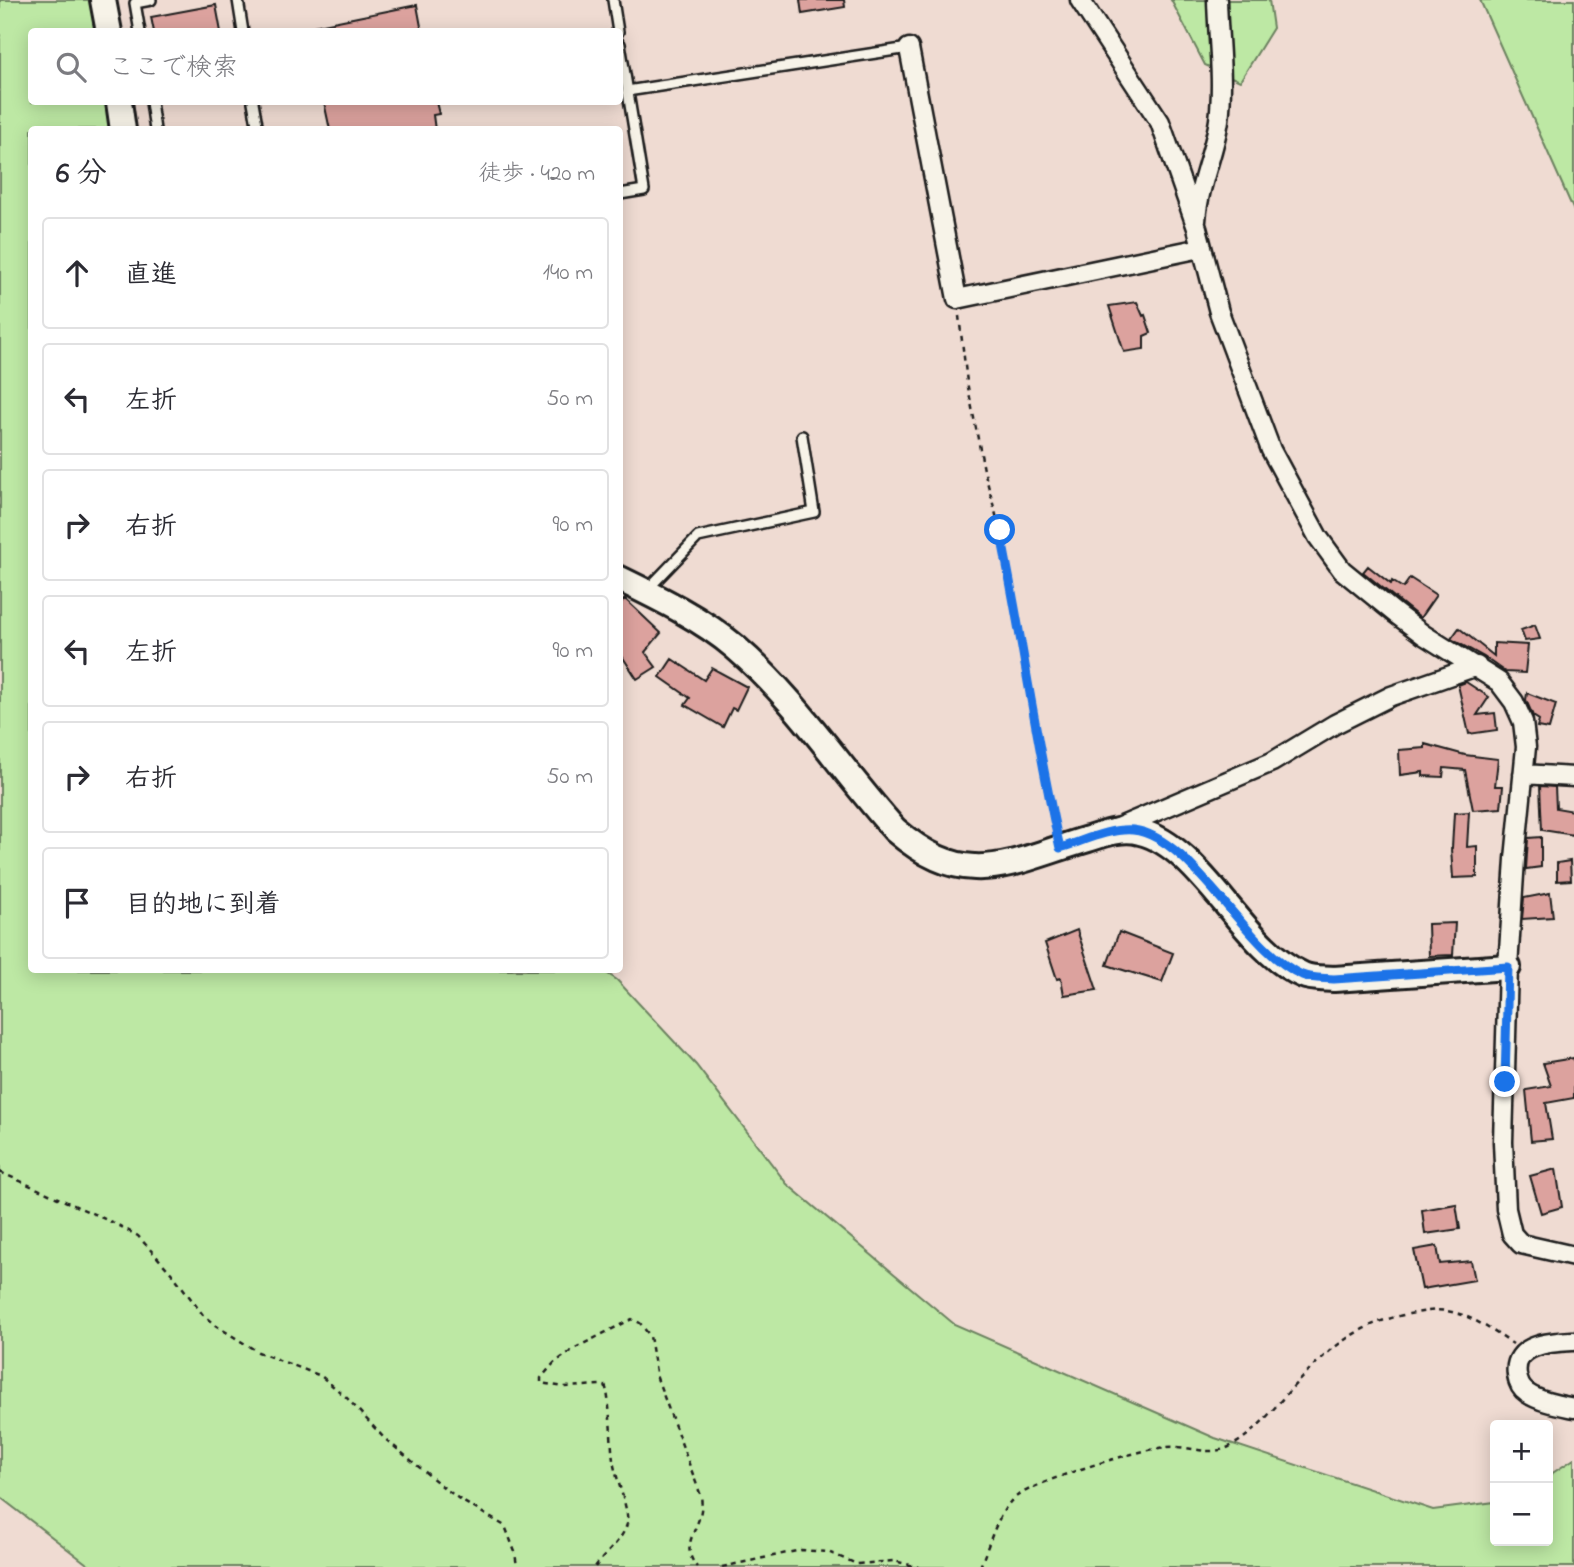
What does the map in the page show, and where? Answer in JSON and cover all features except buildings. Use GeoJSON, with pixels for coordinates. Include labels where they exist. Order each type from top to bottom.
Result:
{"type":"FeatureCollection","features":[{"type":"Feature","properties":{"kind":"street"},"geometry":{"type":"LineString","coordinates":[[103,0],[108,28]]}},
{"type":"Feature","properties":{"kind":"street"},"geometry":{"type":"LineString","coordinates":[[1080,0],[1160,122],[1196,228],[1219,312],[1270,450],[1333,560],[1357,583],[1424,635],[1499,682],[1514,702],[1527,738],[1508,967],[1503,1178],[1508,1221],[1515,1239],[1521,1244],[1574,1256]]}},
{"type":"Feature","properties":{"kind":"street"},"geometry":{"type":"LineString","coordinates":[[1196,228],[1197,206],[1210,159],[1221,98],[1217,0]]}},
{"type":"Feature","properties":{"kind":"street"},"geometry":{"type":"LineString","coordinates":[[909,48],[957,299],[1201,248]]}},
{"type":"Feature","properties":{"kind":"street"},"geometry":{"type":"LineString","coordinates":[[120,105],[123,126]]}},
{"type":"Feature","properties":{"kind":"street"},"geometry":{"type":"LineString","coordinates":[[623,581],[710,628],[755,665],[787,697],[881,814],[911,844],[934,858],[958,867],[979,869],[1005,865],[1090,839],[1132,830],[1163,842],[1193,867],[1264,945],[1289,967],[1310,977],[1334,979],[1508,967]]}},
{"type":"Feature","properties":{"kind":"street"},"geometry":{"type":"LineString","coordinates":[[1090,839],[1272,762],[1335,724],[1391,696],[1477,666]]}},
{"type":"Feature","properties":{"kind":"street"},"geometry":{"type":"LineString","coordinates":[[1523,774],[1574,777]]}},
{"type":"Feature","properties":{"kind":"street"},"geometry":{"type":"LineString","coordinates":[[1574,1340],[1541,1344],[1525,1352],[1521,1355],[1516,1370],[1522,1389],[1536,1398],[1574,1408]]}},
{"type":"Feature","properties":{"kind":"lane"},"geometry":{"type":"LineString","coordinates":[[139,28],[135,3],[151,0]]}},
{"type":"Feature","properties":{"kind":"lane"},"geometry":{"type":"LineString","coordinates":[[238,0],[242,28]]}},
{"type":"Feature","properties":{"kind":"lane"},"geometry":{"type":"LineString","coordinates":[[613,0],[617,28]]}},
{"type":"Feature","properties":{"kind":"lane"},"geometry":{"type":"LineString","coordinates":[[627,91],[909,48]]}},
{"type":"Feature","properties":{"kind":"lane"},"geometry":{"type":"LineString","coordinates":[[623,64],[644,190],[623,194]]}},
{"type":"Feature","properties":{"kind":"lane"},"geometry":{"type":"LineString","coordinates":[[151,105],[154,126]]}},
{"type":"Feature","properties":{"kind":"lane"},"geometry":{"type":"LineString","coordinates":[[254,105],[257,126]]}},
{"type":"Feature","properties":{"kind":"lane"},"geometry":{"type":"LineString","coordinates":[[645,592],[698,537],[814,512],[802,436]]}},
{"type":"Feature","properties":{"kind":"path"},"geometry":{"type":"LineString","coordinates":[[957,299],[967,382],[984,470],[1010,577],[1035,726],[1060,848]]}},
{"type":"Feature","properties":{"kind":"path"},"geometry":{"type":"LineString","coordinates":[[0,1172],[138,1236],[174,1276],[203,1315],[215,1325],[258,1352],[321,1376],[346,1397],[384,1438],[442,1486],[505,1526],[515,1552],[517,1567]]}},
{"type":"Feature","properties":{"kind":"path"},"geometry":{"type":"LineString","coordinates":[[980,1567],[1005,1509],[1020,1493],[1124,1455],[1167,1447],[1206,1453],[1228,1447],[1250,1433],[1316,1363],[1363,1327],[1386,1318],[1447,1311],[1481,1323],[1525,1352]]}},
{"type":"Feature","properties":{"kind":"path"},"geometry":{"type":"LineString","coordinates":[[595,1567],[620,1537],[628,1521],[613,1463],[608,1391],[601,1385],[549,1386],[541,1383],[541,1378],[554,1363],[577,1347],[632,1319],[640,1322],[650,1336],[657,1378],[701,1496],[701,1518],[688,1544],[688,1551],[696,1567]]}},
{"type":"Feature","properties":{"kind":"path"},"geometry":{"type":"LineString","coordinates":[[722,1567],[801,1550],[828,1552],[857,1564],[894,1561],[919,1567]]}},
{"type":"Feature","properties":{"kind":"green space"},"geometry":{"type":"Polygon","coordinates":[[[0,0],[101,0],[103,28],[28,28],[28,105],[110,105],[113,126],[28,126],[28,973],[606,973],[617,980],[696,1065],[787,1184],[954,1324],[1215,1438],[1433,1510],[1490,1503],[1490,1546],[1553,1546],[1553,1473],[1574,1459],[1574,1567],[91,1567],[0,1497],[0,0]]]}},
{"type":"Feature","properties":{"kind":"green space"},"geometry":{"type":"Polygon","coordinates":[[[1171,0],[1269,0],[1273,28],[1240,81],[1205,65],[1171,0]]]}},
{"type":"Feature","properties":{"kind":"green space"},"geometry":{"type":"Polygon","coordinates":[[[1480,0],[1574,0],[1574,211],[1480,0]]]}},
{"type":"Feature","properties":{"kind":"route"},"geometry":{"type":"LineString","coordinates":[[1000,530],[1060,848],[1132,830],[1163,842],[1193,867],[1264,945],[1289,967],[1310,977],[1334,979],[1508,967],[1505,1082]]}}]}
